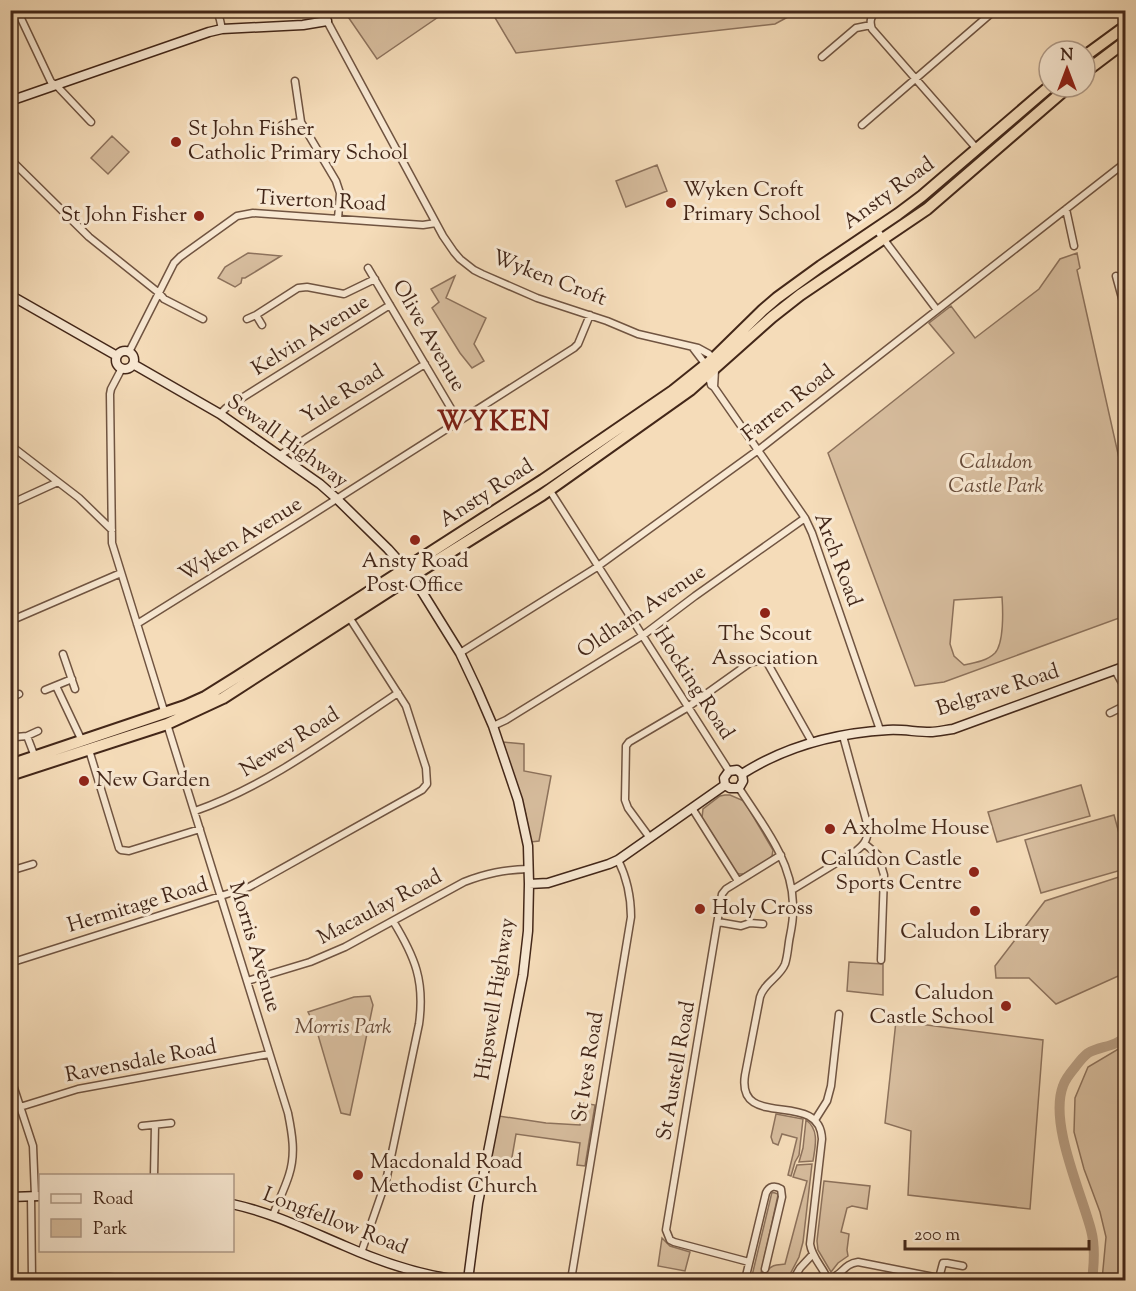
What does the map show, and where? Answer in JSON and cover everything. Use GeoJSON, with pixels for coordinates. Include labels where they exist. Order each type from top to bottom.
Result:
{"type":"FeatureCollection","features":[{"type":"Feature","properties":{"kind":"highway"},"geometry":{"type":"LineString","coordinates":[[1097,47],[1125,27]]}},
{"type":"Feature","properties":{"kind":"highway"},"geometry":{"type":"LineString","coordinates":[[1097,62],[1125,40]]}},
{"type":"Feature","properties":{"kind":"highway","name":"Ansty Road"},"geometry":{"type":"LineString","coordinates":[[710,367],[763,310],[791,286],[922,196],[1037,98]]}},
{"type":"Feature","properties":{"kind":"highway","name":"Ansty Road"},"geometry":{"type":"LineString","coordinates":[[10,775],[86,745],[166,719],[548,488],[658,402],[710,367],[793,300],[927,209],[1054,99]]}},
{"type":"Feature","properties":{"kind":"highway"},"geometry":{"type":"LineString","coordinates":[[977,150],[981,153],[986,152],[1027,122]]}},
{"type":"Feature","properties":{"kind":"highway","name":"Ansty Road"},"geometry":{"type":"LineString","coordinates":[[166,719],[182,718],[223,698],[349,617],[408,572]]}},
{"type":"Feature","properties":{"kind":"highway","name":"Ansty Road"},"geometry":{"type":"LineString","coordinates":[[10,765],[86,745]]}},
{"type":"Feature","properties":{"kind":"street"},"geometry":{"type":"LineString","coordinates":[[17,10],[51,82],[91,122]]}},
{"type":"Feature","properties":{"kind":"street"},"geometry":{"type":"LineString","coordinates":[[217,10],[222,29]]}},
{"type":"Feature","properties":{"kind":"street","name":"Wyken Croft"},"geometry":{"type":"LineString","coordinates":[[321,10],[436,223],[454,252],[474,270],[537,298],[641,335],[707,352],[710,367]]}},
{"type":"Feature","properties":{"kind":"street"},"geometry":{"type":"LineString","coordinates":[[877,10],[872,15],[872,29],[977,150]]}},
{"type":"Feature","properties":{"kind":"street"},"geometry":{"type":"LineString","coordinates":[[862,125],[995,10]]}},
{"type":"Feature","properties":{"kind":"street"},"geometry":{"type":"LineString","coordinates":[[10,101],[209,32],[327,21]]}},
{"type":"Feature","properties":{"kind":"street"},"geometry":{"type":"LineString","coordinates":[[822,57],[856,28],[871,25]]}},
{"type":"Feature","properties":{"kind":"street"},"geometry":{"type":"LineString","coordinates":[[295,81],[301,122],[336,181],[340,193],[338,219]]}},
{"type":"Feature","properties":{"kind":"street"},"geometry":{"type":"LineString","coordinates":[[282,124],[301,122]]}},
{"type":"Feature","properties":{"kind":"street"},"geometry":{"type":"LineString","coordinates":[[10,159],[89,237],[164,299],[203,319]]}},
{"type":"Feature","properties":{"kind":"street","name":"Farren Road"},"geometry":{"type":"LineString","coordinates":[[460,653],[598,566],[758,450],[1125,164]]}},
{"type":"Feature","properties":{"kind":"street"},"geometry":{"type":"LineString","coordinates":[[1066,209],[1074,246]]}},
{"type":"Feature","properties":{"kind":"street","name":"Tiverton Road"},"geometry":{"type":"LineString","coordinates":[[129,352],[174,263],[237,216],[253,213],[423,225],[436,223]]}},
{"type":"Feature","properties":{"kind":"street"},"geometry":{"type":"LineString","coordinates":[[876,229],[937,310]]}},
{"type":"Feature","properties":{"kind":"street","name":"Olive Avenue"},"geometry":{"type":"LineString","coordinates":[[368,268],[459,422]]}},
{"type":"Feature","properties":{"kind":"street"},"geometry":{"type":"LineString","coordinates":[[1116,276],[1123,292],[1125,309]]}},
{"type":"Feature","properties":{"kind":"street"},"geometry":{"type":"LineString","coordinates":[[247,319],[301,288],[344,294],[375,279]]}},
{"type":"Feature","properties":{"kind":"street"},"geometry":{"type":"LineString","coordinates":[[10,295],[117,356]]}},
{"type":"Feature","properties":{"kind":"street","name":"Kelvin Avenue"},"geometry":{"type":"LineString","coordinates":[[220,414],[226,408],[390,305]]}},
{"type":"Feature","properties":{"kind":"street"},"geometry":{"type":"LineString","coordinates":[[256,315],[262,325]]}},
{"type":"Feature","properties":{"kind":"street","name":"Wyken Avenue"},"geometry":{"type":"LineString","coordinates":[[136,624],[574,348],[578,344],[590,315]]}},
{"type":"Feature","properties":{"kind":"street"},"geometry":{"type":"LineString","coordinates":[[122,352],[129,352],[133,357],[133,364],[128,368],[122,368],[117,356],[122,352]]}},
{"type":"Feature","properties":{"kind":"street","name":"Sewall Highway"},"geometry":{"type":"LineString","coordinates":[[133,364],[220,414],[320,484],[388,549],[408,572]]}},
{"type":"Feature","properties":{"kind":"street","name":"Yule Road"},"geometry":{"type":"LineString","coordinates":[[280,455],[425,364]]}},
{"type":"Feature","properties":{"kind":"street","name":"Arch Road"},"geometry":{"type":"LineString","coordinates":[[710,367],[714,387],[805,518],[880,730]]}},
{"type":"Feature","properties":{"kind":"street","name":"Morris Avenue"},"geometry":{"type":"LineString","coordinates":[[122,368],[110,394],[113,547],[288,1113],[293,1153],[289,1175],[273,1215]]}},
{"type":"Feature","properties":{"kind":"street"},"geometry":{"type":"LineString","coordinates":[[10,445],[79,498],[112,531]]}},
{"type":"Feature","properties":{"kind":"street"},"geometry":{"type":"LineString","coordinates":[[10,504],[58,482]]}},
{"type":"Feature","properties":{"kind":"street","name":"Hocking Road"},"geometry":{"type":"LineString","coordinates":[[548,488],[729,771]]}},
{"type":"Feature","properties":{"kind":"street","name":"Oldham Avenue"},"geometry":{"type":"LineString","coordinates":[[493,726],[642,636],[805,518]]}},
{"type":"Feature","properties":{"kind":"street","name":"Hipswell Highway"},"geometry":{"type":"LineString","coordinates":[[408,572],[460,653],[493,726],[518,800],[528,846],[528,932],[524,971],[478,1203],[468,1281]]}},
{"type":"Feature","properties":{"kind":"street"},"geometry":{"type":"LineString","coordinates":[[10,621],[121,573]]}},
{"type":"Feature","properties":{"kind":"street"},"geometry":{"type":"LineString","coordinates":[[349,617],[398,693]]}},
{"type":"Feature","properties":{"kind":"street"},"geometry":{"type":"LineString","coordinates":[[63,654],[75,689]]}},
{"type":"Feature","properties":{"kind":"street"},"geometry":{"type":"LineString","coordinates":[[650,838],[628,808],[625,800],[626,746],[688,707],[751,662],[763,661],[768,664],[812,742]]}},
{"type":"Feature","properties":{"kind":"street","name":"Belgrave Road"},"geometry":{"type":"LineString","coordinates":[[742,774],[780,753],[812,742],[880,730],[930,732],[952,729],[1125,666]]}},
{"type":"Feature","properties":{"kind":"street"},"geometry":{"type":"LineString","coordinates":[[1115,670],[1125,690]]}},
{"type":"Feature","properties":{"kind":"street"},"geometry":{"type":"LineString","coordinates":[[45,690],[72,680]]}},
{"type":"Feature","properties":{"kind":"street"},"geometry":{"type":"LineString","coordinates":[[56,686],[86,745],[121,850],[127,852],[200,829]]}},
{"type":"Feature","properties":{"kind":"street","name":"Hermitage Road"},"geometry":{"type":"LineString","coordinates":[[10,963],[249,887],[422,790],[426,782],[426,768],[409,713],[398,693]]}},
{"type":"Feature","properties":{"kind":"street","name":"Newey Road"},"geometry":{"type":"LineString","coordinates":[[195,811],[222,802],[265,781],[398,693]]}},
{"type":"Feature","properties":{"kind":"street"},"geometry":{"type":"LineString","coordinates":[[10,698],[19,694]]}},
{"type":"Feature","properties":{"kind":"street"},"geometry":{"type":"LineString","coordinates":[[1110,713],[1125,705]]}},
{"type":"Feature","properties":{"kind":"street"},"geometry":{"type":"LineString","coordinates":[[10,728],[16,736],[27,736],[38,731]]}},
{"type":"Feature","properties":{"kind":"street"},"geometry":{"type":"LineString","coordinates":[[27,736],[35,757]]}},
{"type":"Feature","properties":{"kind":"street"},"geometry":{"type":"LineString","coordinates":[[792,890],[865,844],[868,837],[868,827],[843,736]]}},
{"type":"Feature","properties":{"kind":"street"},"geometry":{"type":"LineString","coordinates":[[725,785],[724,778],[729,771],[737,770],[742,774],[743,781],[739,788]]}},
{"type":"Feature","properties":{"kind":"street"},"geometry":{"type":"LineString","coordinates":[[725,785],[730,788],[739,788]]}},
{"type":"Feature","properties":{"kind":"street"},"geometry":{"type":"LineString","coordinates":[[529,884],[548,884],[618,860],[725,785]]}},
{"type":"Feature","properties":{"kind":"street"},"geometry":{"type":"LineString","coordinates":[[739,788],[781,855],[792,890],[793,914],[782,969],[760,994],[744,1088],[748,1097],[757,1105],[809,1115],[820,1129],[822,1139],[811,1240],[813,1254],[828,1281],[839,1275],[848,1265],[858,1262],[939,1279],[943,1263],[963,1266]]}},
{"type":"Feature","properties":{"kind":"street"},"geometry":{"type":"LineString","coordinates":[[692,808],[738,881]]}},
{"type":"Feature","properties":{"kind":"street"},"geometry":{"type":"LineString","coordinates":[[865,844],[878,855],[884,875],[881,960]]}},
{"type":"Feature","properties":{"kind":"street","name":"St Austell Road"},"geometry":{"type":"LineString","coordinates":[[749,1262],[674,1242],[670,1240],[666,1230],[723,892],[781,855]]}},
{"type":"Feature","properties":{"kind":"street","name":"St Ives Road"},"geometry":{"type":"LineString","coordinates":[[571,1281],[631,917],[626,878],[618,860]]}},
{"type":"Feature","properties":{"kind":"street"},"geometry":{"type":"LineString","coordinates":[[10,871],[33,864]]}},
{"type":"Feature","properties":{"kind":"street","name":"Macaulay Road"},"geometry":{"type":"LineString","coordinates":[[247,981],[325,957],[479,876],[494,872],[528,869]]}},
{"type":"Feature","properties":{"kind":"street"},"geometry":{"type":"LineString","coordinates":[[361,1253],[386,1181],[421,1008],[421,992],[416,966],[407,944],[393,921]]}},
{"type":"Feature","properties":{"kind":"street"},"geometry":{"type":"LineString","coordinates":[[718,922],[741,926],[750,923],[763,924]]}},
{"type":"Feature","properties":{"kind":"street"},"geometry":{"type":"LineString","coordinates":[[815,1120],[827,1101],[831,1086],[839,1014]]}},
{"type":"Feature","properties":{"kind":"street","name":"Ravensdale Road"},"geometry":{"type":"LineString","coordinates":[[20,1107],[78,1089],[269,1054]]}},
{"type":"Feature","properties":{"kind":"street"},"geometry":{"type":"LineString","coordinates":[[10,1076],[33,1146],[36,1196],[32,1278]]}},
{"type":"Feature","properties":{"kind":"street"},"geometry":{"type":"LineString","coordinates":[[142,1126],[171,1122]]}},
{"type":"Feature","properties":{"kind":"street"},"geometry":{"type":"LineString","coordinates":[[154,1174],[155,1125]]}},
{"type":"Feature","properties":{"kind":"street"},"geometry":{"type":"LineString","coordinates":[[745,1281],[766,1193],[768,1188],[777,1187],[781,1189],[782,1197],[765,1269]]}},
{"type":"Feature","properties":{"kind":"street"},"geometry":{"type":"LineString","coordinates":[[10,1197],[36,1196]]}},
{"type":"Feature","properties":{"kind":"street","name":"Longfellow Road"},"geometry":{"type":"LineString","coordinates":[[234,1205],[273,1215],[361,1253],[416,1272],[459,1281]]}},
{"type":"Feature","properties":{"kind":"street"},"geometry":{"type":"LineString","coordinates":[[793,1281],[800,1268],[813,1254]]}},
{"type":"Feature","properties":{"kind":"street"},"geometry":{"type":"LineString","coordinates":[[10,1278],[108,1277],[144,1281]]}},
{"type":"Feature","properties":{"kind":"green space"},"geometry":{"type":"Polygon","coordinates":[[[345,10],[447,11],[377,59],[345,10]]]}},
{"type":"Feature","properties":{"kind":"green space"},"geometry":{"type":"Polygon","coordinates":[[[491,11],[799,11],[775,24],[516,53],[491,11]]]}},
{"type":"Feature","properties":{"kind":"green space"},"geometry":{"type":"Polygon","coordinates":[[[112,136],[129,152],[108,174],[91,158],[112,136]]]}},
{"type":"Feature","properties":{"kind":"green space"},"geometry":{"type":"Polygon","coordinates":[[[657,165],[667,191],[626,207],[616,181],[657,165]]]}},
{"type":"Feature","properties":{"kind":"green space"},"geometry":{"type":"Polygon","coordinates":[[[248,253],[281,256],[242,278],[241,283],[235,287],[218,278],[225,267],[248,253]]]}},
{"type":"Feature","properties":{"kind":"green space","name":"Caludon Castle Park"},"geometry":{"type":"Polygon","coordinates":[[[1077,253],[1080,268],[1077,270],[1125,485],[1125,620],[1119,618],[944,682],[915,686],[828,453],[954,353],[929,323],[951,306],[975,338],[1039,289],[1060,259],[1077,253]],[[1002,597],[954,600],[950,644],[954,656],[964,665],[988,658],[998,648],[1002,626],[1002,597]]]}},
{"type":"Feature","properties":{"kind":"green space"},"geometry":{"type":"Polygon","coordinates":[[[455,276],[446,298],[486,318],[474,344],[484,361],[472,368],[432,308],[439,302],[431,289],[455,276]]]}},
{"type":"Feature","properties":{"kind":"green space"},"geometry":{"type":"Polygon","coordinates":[[[503,742],[524,744],[524,771],[551,776],[539,841],[531,842],[525,811],[503,742]]]}},
{"type":"Feature","properties":{"kind":"green space"},"geometry":{"type":"Polygon","coordinates":[[[1081,785],[1090,816],[997,842],[988,812],[1081,785]]]}},
{"type":"Feature","properties":{"kind":"green space"},"geometry":{"type":"Polygon","coordinates":[[[725,795],[744,801],[773,850],[769,859],[744,874],[736,872],[702,818],[703,809],[720,796],[725,795]]]}},
{"type":"Feature","properties":{"kind":"green space"},"geometry":{"type":"Polygon","coordinates":[[[1114,815],[1125,855],[1125,869],[1041,893],[1025,840],[1114,815]]]}},
{"type":"Feature","properties":{"kind":"green space"},"geometry":{"type":"Polygon","coordinates":[[[1125,875],[1125,973],[1056,1004],[1029,978],[996,978],[995,966],[1045,901],[1125,875]]]}},
{"type":"Feature","properties":{"kind":"green space"},"geometry":{"type":"Polygon","coordinates":[[[849,962],[883,964],[883,995],[847,991],[849,962]]]}},
{"type":"Feature","properties":{"kind":"green space","name":"Morris Park"},"geometry":{"type":"Polygon","coordinates":[[[370,996],[373,1005],[350,1115],[341,1113],[316,1028],[308,1012],[354,997],[370,996]]]}},
{"type":"Feature","properties":{"kind":"green space"},"geometry":{"type":"Polygon","coordinates":[[[896,1021],[1043,1040],[1030,1209],[908,1195],[911,1131],[885,1123],[896,1021]]]}},
{"type":"Feature","properties":{"kind":"green space"},"geometry":{"type":"Polygon","coordinates":[[[1125,1045],[1125,1280],[1102,1280],[1106,1237],[1074,1132],[1075,1098],[1088,1067],[1125,1045]]]}},
{"type":"Feature","properties":{"kind":"green space"},"geometry":{"type":"Polygon","coordinates":[[[583,1103],[595,1105],[585,1166],[577,1165],[580,1143],[516,1134],[511,1163],[491,1160],[499,1116],[580,1125],[583,1103]]]}},
{"type":"Feature","properties":{"kind":"green space"},"geometry":{"type":"Polygon","coordinates":[[[776,1114],[803,1119],[799,1155],[791,1176],[788,1175],[797,1138],[782,1134],[778,1145],[773,1143],[771,1137],[776,1114]]]}},
{"type":"Feature","properties":{"kind":"green space"},"geometry":{"type":"Polygon","coordinates":[[[806,1120],[815,1134],[813,1161],[799,1162],[803,1148],[806,1120]]]}},
{"type":"Feature","properties":{"kind":"green space"},"geometry":{"type":"Polygon","coordinates":[[[812,1164],[803,1242],[799,1257],[787,1280],[751,1280],[772,1192],[778,1195],[761,1273],[773,1266],[785,1264],[807,1181],[793,1177],[797,1165],[812,1164]]]}},
{"type":"Feature","properties":{"kind":"green space"},"geometry":{"type":"Polygon","coordinates":[[[824,1181],[870,1186],[867,1209],[852,1206],[847,1208],[841,1232],[849,1234],[848,1256],[831,1272],[818,1250],[817,1241],[824,1181]]]}},
{"type":"Feature","properties":{"kind":"green space"},"geometry":{"type":"Polygon","coordinates":[[[662,1238],[670,1246],[690,1252],[685,1271],[658,1266],[662,1238]]]}},
{"type":"Feature","properties":{"kind":"waterway"},"geometry":{"type":"LineString","coordinates":[[1092,1280],[1094,1255],[1092,1236],[1063,1138],[1060,1101],[1065,1081],[1088,1053],[1118,1042],[1126,1036]]}},
{"type":"Feature","properties":{"kind":"place","name":"St John Fisher Catholic Primary School"},"geometry":{"type":"Point","coordinates":[176,142]}},
{"type":"Feature","properties":{"kind":"place","name":"Wyken Croft Primary School"},"geometry":{"type":"Point","coordinates":[671,203]}},
{"type":"Feature","properties":{"kind":"place","name":"St John Fisher"},"geometry":{"type":"Point","coordinates":[199,216]}},
{"type":"Feature","properties":{"kind":"place","name":"Ansty Road Post Office"},"geometry":{"type":"Point","coordinates":[415,540]}},
{"type":"Feature","properties":{"kind":"place","name":"The Scout Association"},"geometry":{"type":"Point","coordinates":[765,613]}},
{"type":"Feature","properties":{"kind":"place","name":"New Garden"},"geometry":{"type":"Point","coordinates":[84,781]}},
{"type":"Feature","properties":{"kind":"place","name":"Axholme House"},"geometry":{"type":"Point","coordinates":[830,829]}},
{"type":"Feature","properties":{"kind":"place","name":"Caludon Castle Sports Centre"},"geometry":{"type":"Point","coordinates":[974,872]}},
{"type":"Feature","properties":{"kind":"place","name":"Holy Cross"},"geometry":{"type":"Point","coordinates":[700,909]}},
{"type":"Feature","properties":{"kind":"place","name":"Caludon Library"},"geometry":{"type":"Point","coordinates":[975,911]}},
{"type":"Feature","properties":{"kind":"place","name":"Caludon Castle School"},"geometry":{"type":"Point","coordinates":[1006,1006]}},
{"type":"Feature","properties":{"kind":"place","name":"Macdonald Road Methodist Church"},"geometry":{"type":"Point","coordinates":[358,1175]}},
{"type":"Feature","properties":{"kind":"district","name":"WYKEN"},"geometry":{"type":"Point","coordinates":[494,423]}}]}
